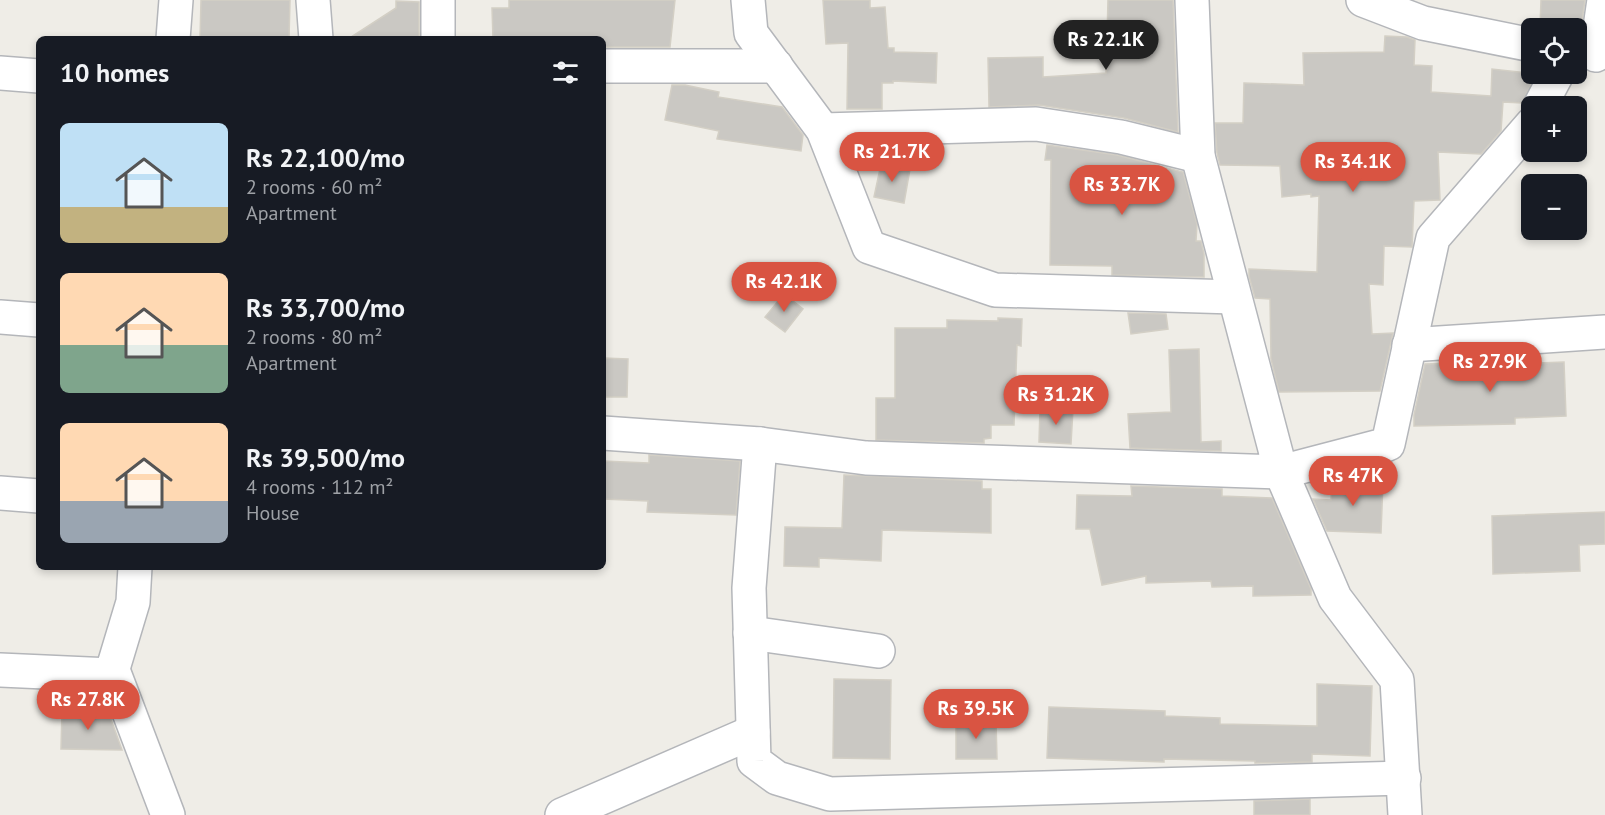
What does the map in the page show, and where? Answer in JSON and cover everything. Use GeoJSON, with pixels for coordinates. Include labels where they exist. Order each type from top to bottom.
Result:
{"type":"FeatureCollection","features":[{"type":"Feature","properties":{"kind":"street"},"geometry":{"type":"LineString","coordinates":[[173,36],[176,0]]}},
{"type":"Feature","properties":{"kind":"street"},"geometry":{"type":"LineString","coordinates":[[313,0],[316,36]]}},
{"type":"Feature","properties":{"kind":"street"},"geometry":{"type":"LineString","coordinates":[[438,0],[438,36]]}},
{"type":"Feature","properties":{"kind":"street"},"geometry":{"type":"LineString","coordinates":[[748,0],[751,33],[823,130],[869,247],[995,290],[1234,297]]}},
{"type":"Feature","properties":{"kind":"street"},"geometry":{"type":"LineString","coordinates":[[1192,0],[1198,156],[1234,297],[1281,472],[1335,598],[1397,680],[1405,815]]}},
{"type":"Feature","properties":{"kind":"street"},"geometry":{"type":"LineString","coordinates":[[1363,0],[1423,23],[1521,43]]}},
{"type":"Feature","properties":{"kind":"street"},"geometry":{"type":"LineString","coordinates":[[1592,55],[1604,0]]}},
{"type":"Feature","properties":{"kind":"street"},"geometry":{"type":"LineString","coordinates":[[606,66],[776,66]]}},
{"type":"Feature","properties":{"kind":"street"},"geometry":{"type":"LineString","coordinates":[[0,73],[36,76]]}},
{"type":"Feature","properties":{"kind":"street"},"geometry":{"type":"LineString","coordinates":[[823,130],[1036,124],[1121,136],[1198,156]]}},
{"type":"Feature","properties":{"kind":"street"},"geometry":{"type":"LineString","coordinates":[[606,433],[760,444],[866,458],[1281,472],[1388,444],[1433,238],[1521,137]]}},
{"type":"Feature","properties":{"kind":"street"},"geometry":{"type":"LineString","coordinates":[[0,316],[36,321]]}},
{"type":"Feature","properties":{"kind":"street"},"geometry":{"type":"LineString","coordinates":[[1409,345],[1605,332]]}},
{"type":"Feature","properties":{"kind":"street"},"geometry":{"type":"LineString","coordinates":[[760,444],[749,588],[754,761],[777,778],[830,794],[1404,778]]}},
{"type":"Feature","properties":{"kind":"street"},"geometry":{"type":"LineString","coordinates":[[0,493],[36,496]]}},
{"type":"Feature","properties":{"kind":"street"},"geometry":{"type":"LineString","coordinates":[[0,670],[111,675],[133,602],[135,570]]}},
{"type":"Feature","properties":{"kind":"street"},"geometry":{"type":"LineString","coordinates":[[750,633],[878,651]]}},
{"type":"Feature","properties":{"kind":"street"},"geometry":{"type":"LineString","coordinates":[[113,670],[168,815]]}},
{"type":"Feature","properties":{"kind":"street"},"geometry":{"type":"LineString","coordinates":[[562,815],[753,732]]}},
{"type":"Feature","properties":{"kind":"building"},"geometry":{"type":"Polygon","coordinates":[[[201,0],[290,0],[289,36],[200,36],[201,0]]]}},
{"type":"Feature","properties":{"kind":"building"},"geometry":{"type":"Polygon","coordinates":[[[509,0],[675,0],[670,47],[606,47],[606,36],[493,36],[492,8],[509,8],[509,0]]]}},
{"type":"Feature","properties":{"kind":"building"},"geometry":{"type":"Polygon","coordinates":[[[823,0],[870,0],[870,8],[885,7],[888,48],[894,48],[894,52],[937,53],[936,83],[893,81],[893,83],[882,83],[882,109],[847,109],[848,43],[826,44],[823,0]]]}},
{"type":"Feature","properties":{"kind":"building"},"geometry":{"type":"Polygon","coordinates":[[[1108,0],[1173,0],[1178,132],[1124,118],[1039,105],[989,107],[988,58],[1043,57],[1043,77],[1106,73],[1108,0]]]}},
{"type":"Feature","properties":{"kind":"building"},"geometry":{"type":"Polygon","coordinates":[[[1541,0],[1585,0],[1582,18],[1540,18],[1541,0]]]}},
{"type":"Feature","properties":{"kind":"building"},"geometry":{"type":"Polygon","coordinates":[[[396,1],[419,2],[419,36],[353,36],[396,8],[396,1]]]}},
{"type":"Feature","properties":{"kind":"building"},"geometry":{"type":"Polygon","coordinates":[[[1385,36],[1407,37],[1415,40],[1414,65],[1432,66],[1431,92],[1491,96],[1492,69],[1521,72],[1521,84],[1531,84],[1525,96],[1521,96],[1521,103],[1503,102],[1501,131],[1481,154],[1438,152],[1440,200],[1414,201],[1412,247],[1384,246],[1383,285],[1369,284],[1372,334],[1393,333],[1380,391],[1279,392],[1271,359],[1270,299],[1255,298],[1249,269],[1317,272],[1319,196],[1311,197],[1311,194],[1282,197],[1280,166],[1220,165],[1215,123],[1243,123],[1244,83],[1304,85],[1303,53],[1384,52],[1385,36]]]}},
{"type":"Feature","properties":{"kind":"building"},"geometry":{"type":"Polygon","coordinates":[[[672,85],[685,85],[719,92],[718,97],[782,107],[803,135],[801,151],[717,139],[719,131],[665,120],[672,85]]]}},
{"type":"Feature","properties":{"kind":"building"},"geometry":{"type":"Polygon","coordinates":[[[1047,145],[1117,155],[1183,172],[1197,224],[1196,241],[1201,241],[1204,254],[1204,277],[1112,275],[1112,266],[1050,265],[1051,160],[1045,160],[1047,145]]]}},
{"type":"Feature","properties":{"kind":"building"},"geometry":{"type":"Polygon","coordinates":[[[881,164],[910,169],[904,203],[874,197],[881,164]]]}},
{"type":"Feature","properties":{"kind":"building"},"geometry":{"type":"Polygon","coordinates":[[[784,294],[803,309],[785,332],[765,317],[784,294]]]}},
{"type":"Feature","properties":{"kind":"building"},"geometry":{"type":"Polygon","coordinates":[[[1128,313],[1166,314],[1168,329],[1131,334],[1128,313]]]}},
{"type":"Feature","properties":{"kind":"building"},"geometry":{"type":"Polygon","coordinates":[[[998,318],[1022,319],[1021,346],[1017,345],[1014,425],[991,425],[991,438],[984,439],[984,443],[876,440],[876,398],[895,398],[895,328],[947,328],[947,320],[998,321],[998,318]]]}},
{"type":"Feature","properties":{"kind":"building"},"geometry":{"type":"Polygon","coordinates":[[[1199,349],[1201,442],[1221,441],[1221,451],[1130,448],[1128,414],[1171,412],[1169,350],[1199,349]]]}},
{"type":"Feature","properties":{"kind":"building"},"geometry":{"type":"Polygon","coordinates":[[[606,358],[628,359],[627,397],[606,397],[606,358]]]}},
{"type":"Feature","properties":{"kind":"building"},"geometry":{"type":"Polygon","coordinates":[[[1513,361],[1514,364],[1564,362],[1566,416],[1515,418],[1515,424],[1414,426],[1414,415],[1425,364],[1513,361]]]}},
{"type":"Feature","properties":{"kind":"building"},"geometry":{"type":"Polygon","coordinates":[[[1040,408],[1073,409],[1071,444],[1039,442],[1040,408]]]}},
{"type":"Feature","properties":{"kind":"building"},"geometry":{"type":"Polygon","coordinates":[[[649,455],[740,461],[736,515],[647,512],[648,501],[606,499],[606,461],[649,463],[649,455]]]}},
{"type":"Feature","properties":{"kind":"building"},"geometry":{"type":"Polygon","coordinates":[[[844,475],[982,481],[982,489],[991,489],[991,533],[882,530],[881,561],[819,558],[819,567],[784,566],[785,527],[842,528],[844,475]]]}},
{"type":"Feature","properties":{"kind":"building"},"geometry":{"type":"Polygon","coordinates":[[[1332,480],[1383,482],[1381,533],[1327,531],[1313,499],[1331,500],[1332,480]]]}},
{"type":"Feature","properties":{"kind":"building"},"geometry":{"type":"Polygon","coordinates":[[[1131,486],[1222,489],[1222,496],[1272,498],[1311,589],[1311,595],[1253,596],[1253,586],[1212,587],[1211,581],[1146,583],[1146,576],[1102,585],[1090,529],[1076,529],[1077,495],[1132,496],[1131,486]]]}},
{"type":"Feature","properties":{"kind":"building"},"geometry":{"type":"Polygon","coordinates":[[[1605,512],[1605,544],[1579,545],[1580,571],[1493,574],[1492,516],[1605,512]]]}},
{"type":"Feature","properties":{"kind":"building"},"geometry":{"type":"Polygon","coordinates":[[[834,679],[891,680],[890,759],[833,758],[834,679]]]}},
{"type":"Feature","properties":{"kind":"building"},"geometry":{"type":"Polygon","coordinates":[[[1317,684],[1372,686],[1370,756],[1312,754],[1312,762],[1255,763],[1255,761],[1164,759],[1164,762],[1047,758],[1049,707],[1165,711],[1165,716],[1220,718],[1220,724],[1317,726],[1317,684]]]}},
{"type":"Feature","properties":{"kind":"building"},"geometry":{"type":"Polygon","coordinates":[[[62,710],[108,711],[122,750],[61,749],[62,710]]]}},
{"type":"Feature","properties":{"kind":"building"},"geometry":{"type":"Polygon","coordinates":[[[996,721],[997,759],[956,759],[956,722],[996,721]]]}},
{"type":"Feature","properties":{"kind":"building"},"geometry":{"type":"Polygon","coordinates":[[[1310,799],[1310,815],[1254,815],[1254,801],[1310,799]]]}}]}
